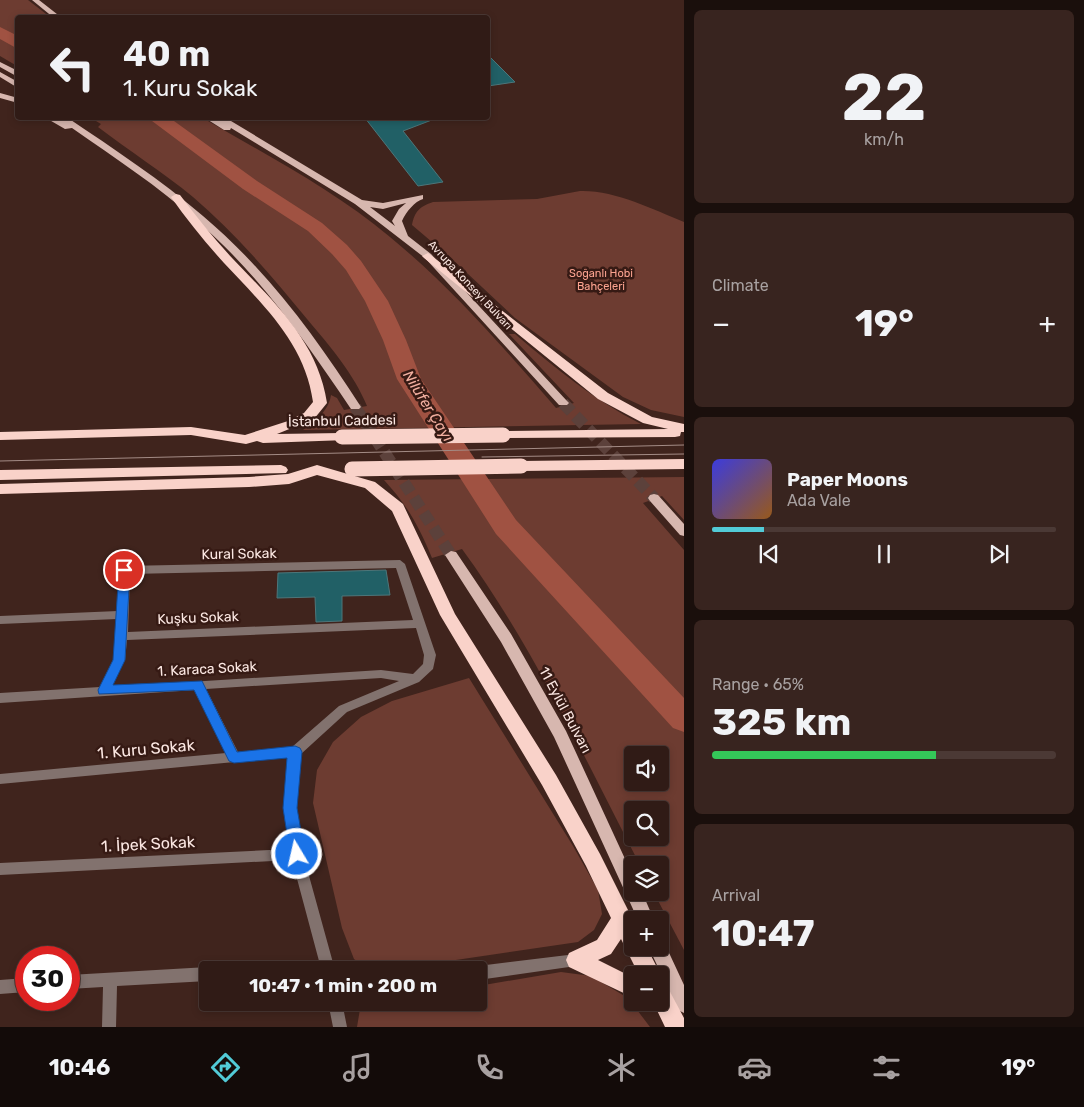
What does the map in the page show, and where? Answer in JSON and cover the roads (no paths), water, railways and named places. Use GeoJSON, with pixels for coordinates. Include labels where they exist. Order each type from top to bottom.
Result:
{"type":"FeatureCollection","features":[{"type":"Feature","properties":{"kind":"highway"},"geometry":{"type":"LineString","coordinates":[[0,436],[191,431],[246,440],[292,424],[308,416],[320,404],[320,388],[312,365],[296,339],[176,197]]}},
{"type":"Feature","properties":{"kind":"highway"},"geometry":{"type":"LineString","coordinates":[[428,256],[603,396],[648,420],[684,428]]}},
{"type":"Feature","properties":{"kind":"highway","name":"İstanbul Caddesi"},"geometry":{"type":"LineString","coordinates":[[0,445],[684,432]]}},
{"type":"Feature","properties":{"kind":"highway"},"geometry":{"type":"LineString","coordinates":[[0,475],[684,464]]}},
{"type":"Feature","properties":{"kind":"highway"},"geometry":{"type":"LineString","coordinates":[[0,489],[250,482],[289,478],[317,470],[370,485],[398,508],[448,615],[548,780],[624,923]]}},
{"type":"Feature","properties":{"kind":"highway"},"geometry":{"type":"LineString","coordinates":[[576,960],[604,947],[622,919]]}},
{"type":"Feature","properties":{"kind":"highway"},"geometry":{"type":"LineString","coordinates":[[576,960],[624,983]]}},
{"type":"Feature","properties":{"kind":"highway"},"geometry":{"type":"LineString","coordinates":[[669,1007],[677,1027]]}},
{"type":"Feature","properties":{"kind":"main road"},"geometry":{"type":"LineString","coordinates":[[35,0],[54,15]]}},
{"type":"Feature","properties":{"kind":"main road"},"geometry":{"type":"LineString","coordinates":[[0,64],[15,73]]}},
{"type":"Feature","properties":{"kind":"main road"},"geometry":{"type":"LineString","coordinates":[[0,74],[15,84]]}},
{"type":"Feature","properties":{"kind":"main road"},"geometry":{"type":"LineString","coordinates":[[2,94],[15,100]]}},
{"type":"Feature","properties":{"kind":"main road"},"geometry":{"type":"LineString","coordinates":[[54,120],[102,144]]}},
{"type":"Feature","properties":{"kind":"main road"},"geometry":{"type":"LineString","coordinates":[[66,120],[176,197],[243,259],[277,297],[332,370],[355,407]]}},
{"type":"Feature","properties":{"kind":"main road"},"geometry":{"type":"LineString","coordinates":[[74,120],[102,144]]}},
{"type":"Feature","properties":{"kind":"main road"},"geometry":{"type":"LineString","coordinates":[[213,120],[239,135],[281,154]]}},
{"type":"Feature","properties":{"kind":"main road","name":"Avrupa Konseyi Bulvarı"},"geometry":{"type":"LineString","coordinates":[[224,120],[358,202],[428,256],[563,403]]}},
{"type":"Feature","properties":{"kind":"main road"},"geometry":{"type":"LineString","coordinates":[[358,202],[383,206],[420,197],[402,211],[397,220],[405,238]]}},
{"type":"Feature","properties":{"kind":"main road"},"geometry":{"type":"LineString","coordinates":[[654,498],[684,532]]}},
{"type":"Feature","properties":{"kind":"main road","name":"11 Eylül Bulvarı"},"geometry":{"type":"LineString","coordinates":[[451,555],[506,638],[561,734],[624,872]]}},
{"type":"Feature","properties":{"kind":"street","name":"Kural Sokak"},"geometry":{"type":"LineString","coordinates":[[123,615],[124,570],[400,564],[420,624]]}},
{"type":"Feature","properties":{"kind":"street"},"geometry":{"type":"LineString","coordinates":[[0,620],[123,615],[119,660],[104,690]]}},
{"type":"Feature","properties":{"kind":"street"},"geometry":{"type":"LineString","coordinates":[[326,961],[297,854],[290,808],[295,752],[343,709],[415,680],[429,666],[430,655],[420,624]]}},
{"type":"Feature","properties":{"kind":"street","name":"Kuşku Sokak"},"geometry":{"type":"LineString","coordinates":[[122,636],[420,624]]}},
{"type":"Feature","properties":{"kind":"street","name":"1. Karaca Sokak"},"geometry":{"type":"LineString","coordinates":[[0,698],[381,674],[415,680]]}},
{"type":"Feature","properties":{"kind":"street"},"geometry":{"type":"LineString","coordinates":[[198,685],[234,758]]}},
{"type":"Feature","properties":{"kind":"street","name":"1. Kuru Sokak"},"geometry":{"type":"LineString","coordinates":[[0,779],[295,752]]}},
{"type":"Feature","properties":{"kind":"street","name":"1. İpek Sokak"},"geometry":{"type":"LineString","coordinates":[[0,870],[297,854]]}},
{"type":"Feature","properties":{"kind":"street"},"geometry":{"type":"LineString","coordinates":[[487,973],[576,960]]}},
{"type":"Feature","properties":{"kind":"street"},"geometry":{"type":"LineString","coordinates":[[80,981],[199,975]]}},
{"type":"Feature","properties":{"kind":"street"},"geometry":{"type":"LineString","coordinates":[[109,1027],[110,980]]}},
{"type":"Feature","properties":{"kind":"street"},"geometry":{"type":"LineString","coordinates":[[0,987],[15,986]]}},
{"type":"Feature","properties":{"kind":"street"},"geometry":{"type":"LineString","coordinates":[[337,1011],[340,1027]]}},
{"type":"Feature","properties":{"kind":"waterway","name":"Nilüfer Çayı"},"geometry":{"type":"LineString","coordinates":[[0,32],[15,42]]}},
{"type":"Feature","properties":{"kind":"waterway","name":"Nilüfer Çayı"},"geometry":{"type":"LineString","coordinates":[[160,120],[189,139],[250,185],[315,227],[340,249],[366,283],[376,301],[395,340],[409,379],[506,527],[684,719]]}},
{"type":"Feature","properties":{"kind":"tunnel"},"geometry":{"type":"LineString","coordinates":[[563,403],[654,498]]}},
{"type":"Feature","properties":{"kind":"tunnel"},"geometry":{"type":"LineString","coordinates":[[355,407],[451,555]]}},
{"type":"Feature","properties":{"kind":"tram line"},"geometry":{"type":"LineString","coordinates":[[0,461],[684,445]]}},
{"type":"Feature","properties":{"kind":"tram line"},"geometry":{"type":"LineString","coordinates":[[482,457],[684,454]]}},
{"type":"Feature","properties":{"kind":"park label","name":"Soğanlı Hobi Bahçeleri"},"geometry":{"type":"Point","coordinates":[601,279]}}]}
